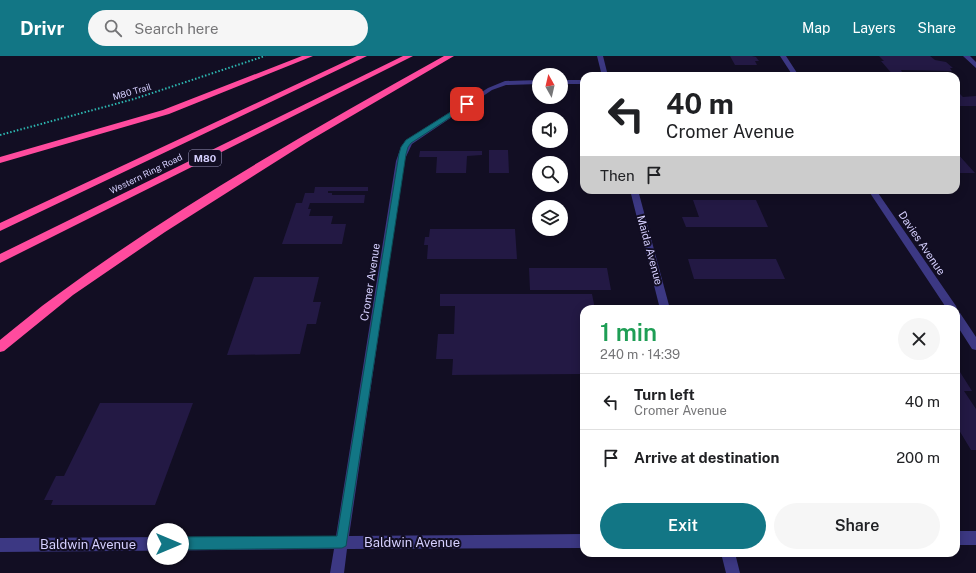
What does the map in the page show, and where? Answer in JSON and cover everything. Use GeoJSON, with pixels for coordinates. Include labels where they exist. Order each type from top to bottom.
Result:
{"type":"FeatureCollection","features":[{"type":"Feature","properties":{"kind":"highway"},"geometry":{"type":"LineString","coordinates":[[0,160],[166,112],[309,56]]}},
{"type":"Feature","properties":{"kind":"highway","name":"Western Ring Road"},"geometry":{"type":"LineString","coordinates":[[0,227],[362,56]]}},
{"type":"Feature","properties":{"kind":"highway","name":"Western Ring Road"},"geometry":{"type":"LineString","coordinates":[[0,259],[409,56]]}},
{"type":"Feature","properties":{"kind":"highway"},"geometry":{"type":"LineString","coordinates":[[0,347],[68,293],[184,214],[286,151],[450,56]]}},
{"type":"Feature","properties":{"kind":"street"},"geometry":{"type":"LineString","coordinates":[[600,56],[604,72]]}},
{"type":"Feature","properties":{"kind":"street"},"geometry":{"type":"LineString","coordinates":[[783,56],[793,72]]}},
{"type":"Feature","properties":{"kind":"street"},"geometry":{"type":"LineString","coordinates":[[966,56],[976,66]]}},
{"type":"Feature","properties":{"kind":"street","name":"Cromer Avenue"},"geometry":{"type":"LineString","coordinates":[[337,573],[400,161],[405,147],[414,139],[490,89],[505,83],[532,82]]}},
{"type":"Feature","properties":{"kind":"street"},"geometry":{"type":"LineString","coordinates":[[568,82],[580,82]]}},
{"type":"Feature","properties":{"kind":"street","name":"Maida Avenue"},"geometry":{"type":"LineString","coordinates":[[635,194],[664,305]]}},
{"type":"Feature","properties":{"kind":"street","name":"Davies Avenue"},"geometry":{"type":"LineString","coordinates":[[875,194],[949,305]]}},
{"type":"Feature","properties":{"kind":"street"},"geometry":{"type":"LineString","coordinates":[[960,322],[976,346]]}},
{"type":"Feature","properties":{"kind":"street"},"geometry":{"type":"LineString","coordinates":[[960,538],[976,538]]}},
{"type":"Feature","properties":{"kind":"street","name":"Baldwin Avenue"},"geometry":{"type":"LineString","coordinates":[[0,545],[580,541]]}},
{"type":"Feature","properties":{"kind":"street"},"geometry":{"type":"LineString","coordinates":[[729,557],[734,573]]}},
{"type":"Feature","properties":{"kind":"path","name":"M80 Trail"},"geometry":{"type":"LineString","coordinates":[[0,135],[129,101],[220,73],[265,56]]}},
{"type":"Feature","properties":{"kind":"building"},"geometry":{"type":"Polygon","coordinates":[[[730,56],[752,56],[756,57],[759,61],[755,61],[757,65],[735,65],[730,56]]]}},
{"type":"Feature","properties":{"kind":"building"},"geometry":{"type":"Polygon","coordinates":[[[879,56],[930,56],[935,60],[946,62],[953,68],[950,68],[952,71],[901,70],[902,72],[891,72],[881,61],[884,61],[879,56]]]}},
{"type":"Feature","properties":{"kind":"building"},"geometry":{"type":"Polygon","coordinates":[[[960,94],[963,97],[976,96],[976,106],[960,106],[960,94]]]}},
{"type":"Feature","properties":{"kind":"building"},"geometry":{"type":"Polygon","coordinates":[[[489,150],[508,150],[509,173],[489,173],[489,150]]]}},
{"type":"Feature","properties":{"kind":"building"},"geometry":{"type":"Polygon","coordinates":[[[420,151],[482,151],[482,155],[467,156],[466,173],[436,173],[437,157],[419,157],[420,151]]]}},
{"type":"Feature","properties":{"kind":"building"},"geometry":{"type":"Polygon","coordinates":[[[960,156],[975,173],[960,173],[960,156]]]}},
{"type":"Feature","properties":{"kind":"building"},"geometry":{"type":"Polygon","coordinates":[[[315,187],[368,187],[368,191],[328,191],[328,193],[332,193],[332,195],[365,195],[364,203],[310,203],[308,209],[311,209],[309,216],[333,216],[331,224],[346,224],[342,244],[282,244],[296,203],[302,203],[305,193],[314,193],[315,187]]]}},
{"type":"Feature","properties":{"kind":"building"},"geometry":{"type":"Polygon","coordinates":[[[693,200],[756,200],[768,227],[686,227],[682,217],[699,217],[693,200]]]}},
{"type":"Feature","properties":{"kind":"building"},"geometry":{"type":"Polygon","coordinates":[[[430,229],[515,229],[517,259],[427,259],[428,245],[424,245],[425,237],[429,237],[430,229]]]}},
{"type":"Feature","properties":{"kind":"building"},"geometry":{"type":"Polygon","coordinates":[[[688,259],[776,259],[785,279],[694,279],[688,259]]]}},
{"type":"Feature","properties":{"kind":"building"},"geometry":{"type":"Polygon","coordinates":[[[529,268],[607,268],[611,290],[530,290],[529,268]]]}},
{"type":"Feature","properties":{"kind":"building"},"geometry":{"type":"Polygon","coordinates":[[[254,277],[319,277],[313,302],[321,302],[316,324],[307,324],[300,354],[227,355],[254,277]]]}},
{"type":"Feature","properties":{"kind":"building"},"geometry":{"type":"Polygon","coordinates":[[[440,294],[592,294],[594,305],[580,305],[580,374],[452,375],[453,359],[436,359],[438,334],[454,334],[455,306],[440,306],[440,294]]]}},
{"type":"Feature","properties":{"kind":"building"},"geometry":{"type":"Polygon","coordinates":[[[960,372],[972,391],[964,391],[976,409],[976,450],[971,450],[960,432],[960,372]]]}},
{"type":"Feature","properties":{"kind":"building"},"geometry":{"type":"Polygon","coordinates":[[[100,403],[193,403],[155,505],[51,505],[53,500],[44,500],[56,476],[64,476],[100,403]]]}},
{"type":"Feature","properties":{"kind":"route"},"geometry":{"type":"LineString","coordinates":[[168,544],[342,542],[400,161],[405,147],[409,142],[467,104]]}}]}
